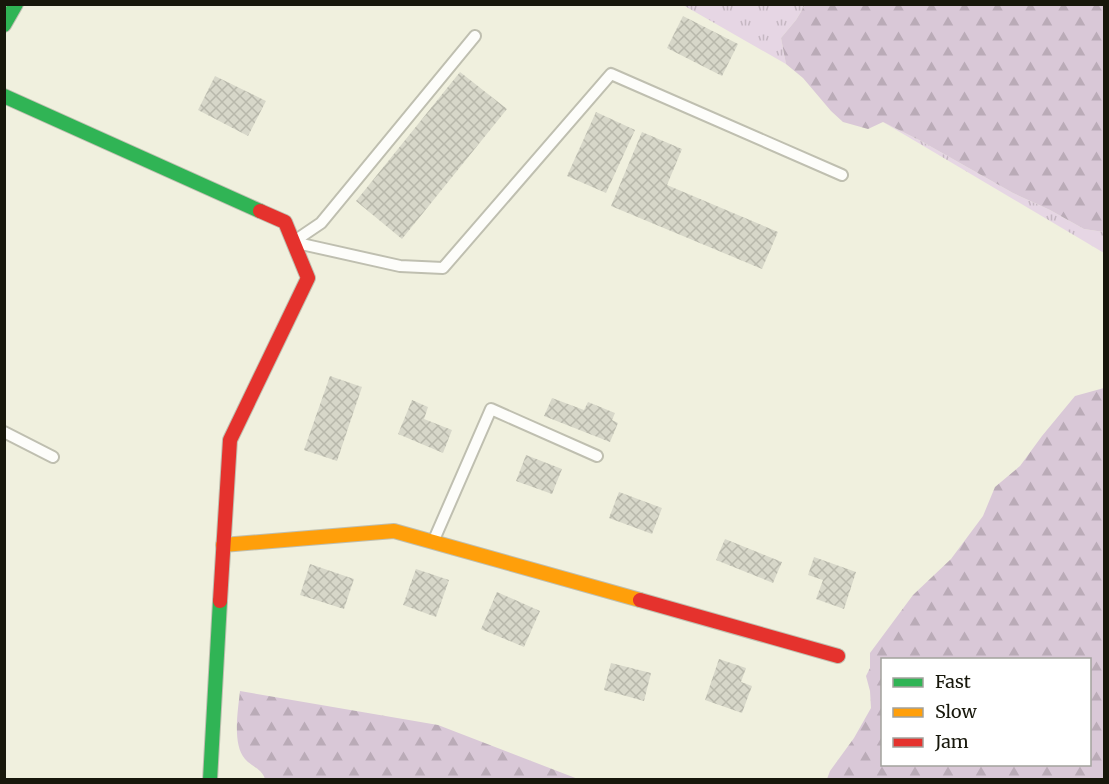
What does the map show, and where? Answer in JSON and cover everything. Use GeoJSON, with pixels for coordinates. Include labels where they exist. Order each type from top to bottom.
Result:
{"type":"FeatureCollection","features":[{"type":"Feature","properties":{"kind":"street"},"geometry":{"type":"LineString","coordinates":[[4,25],[16,4]]}},
{"type":"Feature","properties":{"kind":"street"},"geometry":{"type":"LineString","coordinates":[[4,96],[285,222],[308,278],[230,440],[210,780]]}},
{"type":"Feature","properties":{"kind":"street"},"geometry":{"type":"LineString","coordinates":[[223,545],[394,531],[838,656]]}},
{"type":"Feature","properties":{"kind":"lane"},"geometry":{"type":"LineString","coordinates":[[293,242],[321,223],[475,36]]}},
{"type":"Feature","properties":{"kind":"lane"},"geometry":{"type":"LineString","coordinates":[[293,242],[400,266],[442,268],[611,74],[842,175]]}},
{"type":"Feature","properties":{"kind":"lane"},"geometry":{"type":"LineString","coordinates":[[433,542],[491,409],[597,456]]}},
{"type":"Feature","properties":{"kind":"lane"},"geometry":{"type":"LineString","coordinates":[[4,432],[53,457]]}},
{"type":"Feature","properties":{"kind":"green space"},"geometry":{"type":"Polygon","coordinates":[[[683,5],[805,5],[781,38],[786,64],[683,5]]]}},
{"type":"Feature","properties":{"kind":"green space"},"geometry":{"type":"Polygon","coordinates":[[[805,5],[1104,5],[1104,232],[1084,229],[883,122],[868,129],[843,122],[803,78],[786,64],[781,38],[805,5]]]}},
{"type":"Feature","properties":{"kind":"green space"},"geometry":{"type":"Polygon","coordinates":[[[883,122],[1084,229],[1104,232],[1104,253],[883,122]]]}},
{"type":"Feature","properties":{"kind":"green space"},"geometry":{"type":"Polygon","coordinates":[[[1104,388],[1104,779],[827,779],[871,708],[866,676],[870,668],[870,653],[913,595],[951,559],[983,516],[995,487],[1020,466],[1075,396],[1104,388]]]}},
{"type":"Feature","properties":{"kind":"green space"},"geometry":{"type":"Polygon","coordinates":[[[240,691],[438,725],[578,779],[265,779],[259,770],[245,759],[238,745],[240,691]]]}},
{"type":"Feature","properties":{"kind":"building"},"geometry":{"type":"Polygon","coordinates":[[[683,16],[738,44],[722,76],[667,48],[683,16]]]}},
{"type":"Feature","properties":{"kind":"building"},"geometry":{"type":"Polygon","coordinates":[[[460,72],[507,109],[402,239],[356,201],[460,72]]]}},
{"type":"Feature","properties":{"kind":"building"},"geometry":{"type":"Polygon","coordinates":[[[215,76],[266,101],[248,136],[198,110],[215,76]]]}},
{"type":"Feature","properties":{"kind":"building"},"geometry":{"type":"Polygon","coordinates":[[[596,112],[635,130],[606,193],[567,176],[596,112]]]}},
{"type":"Feature","properties":{"kind":"building"},"geometry":{"type":"Polygon","coordinates":[[[642,132],[682,149],[667,185],[778,232],[762,269],[611,206],[642,132]]]}},
{"type":"Feature","properties":{"kind":"building"},"geometry":{"type":"Polygon","coordinates":[[[330,376],[362,387],[337,461],[304,450],[330,376]]]}},
{"type":"Feature","properties":{"kind":"building"},"geometry":{"type":"Polygon","coordinates":[[[552,398],[584,410],[588,402],[615,413],[612,420],[618,423],[610,442],[544,416],[552,398]]]}},
{"type":"Feature","properties":{"kind":"building"},"geometry":{"type":"Polygon","coordinates":[[[412,400],[428,407],[424,419],[452,430],[443,453],[398,434],[412,400]]]}},
{"type":"Feature","properties":{"kind":"building"},"geometry":{"type":"Polygon","coordinates":[[[526,455],[562,469],[552,494],[516,481],[526,455]]]}},
{"type":"Feature","properties":{"kind":"building"},"geometry":{"type":"Polygon","coordinates":[[[619,492],[662,508],[652,534],[609,518],[619,492]]]}},
{"type":"Feature","properties":{"kind":"building"},"geometry":{"type":"Polygon","coordinates":[[[725,539],[782,562],[773,583],[716,560],[725,539]]]}},
{"type":"Feature","properties":{"kind":"building"},"geometry":{"type":"Polygon","coordinates":[[[814,557],[856,572],[844,609],[816,599],[823,580],[808,575],[814,557]]]}},
{"type":"Feature","properties":{"kind":"building"},"geometry":{"type":"Polygon","coordinates":[[[310,564],[354,579],[344,609],[300,595],[310,564]]]}},
{"type":"Feature","properties":{"kind":"building"},"geometry":{"type":"Polygon","coordinates":[[[416,569],[449,580],[436,617],[403,605],[416,569]]]}},
{"type":"Feature","properties":{"kind":"building"},"geometry":{"type":"Polygon","coordinates":[[[497,592],[540,611],[524,647],[481,629],[497,592]]]}},
{"type":"Feature","properties":{"kind":"building"},"geometry":{"type":"Polygon","coordinates":[[[719,659],[746,668],[741,682],[752,686],[742,713],[705,700],[719,659]]]}},
{"type":"Feature","properties":{"kind":"building"},"geometry":{"type":"Polygon","coordinates":[[[611,663],[651,673],[644,701],[604,690],[611,663]]]}},
{"type":"Feature","properties":{"kind":"traffic: fast"},"geometry":{"type":"LineString","coordinates":[[4,25],[16,4]]}},
{"type":"Feature","properties":{"kind":"traffic: fast"},"geometry":{"type":"LineString","coordinates":[[4,96],[260,211]]}},
{"type":"Feature","properties":{"kind":"traffic: fast"},"geometry":{"type":"LineString","coordinates":[[210,780],[220,601]]}},
{"type":"Feature","properties":{"kind":"traffic: slow"},"geometry":{"type":"LineString","coordinates":[[223,545],[394,531],[640,600]]}},
{"type":"Feature","properties":{"kind":"traffic: jam"},"geometry":{"type":"LineString","coordinates":[[220,601],[230,440],[308,278],[285,222],[260,211]]}},
{"type":"Feature","properties":{"kind":"traffic: jam"},"geometry":{"type":"LineString","coordinates":[[640,600],[838,656]]}}]}
